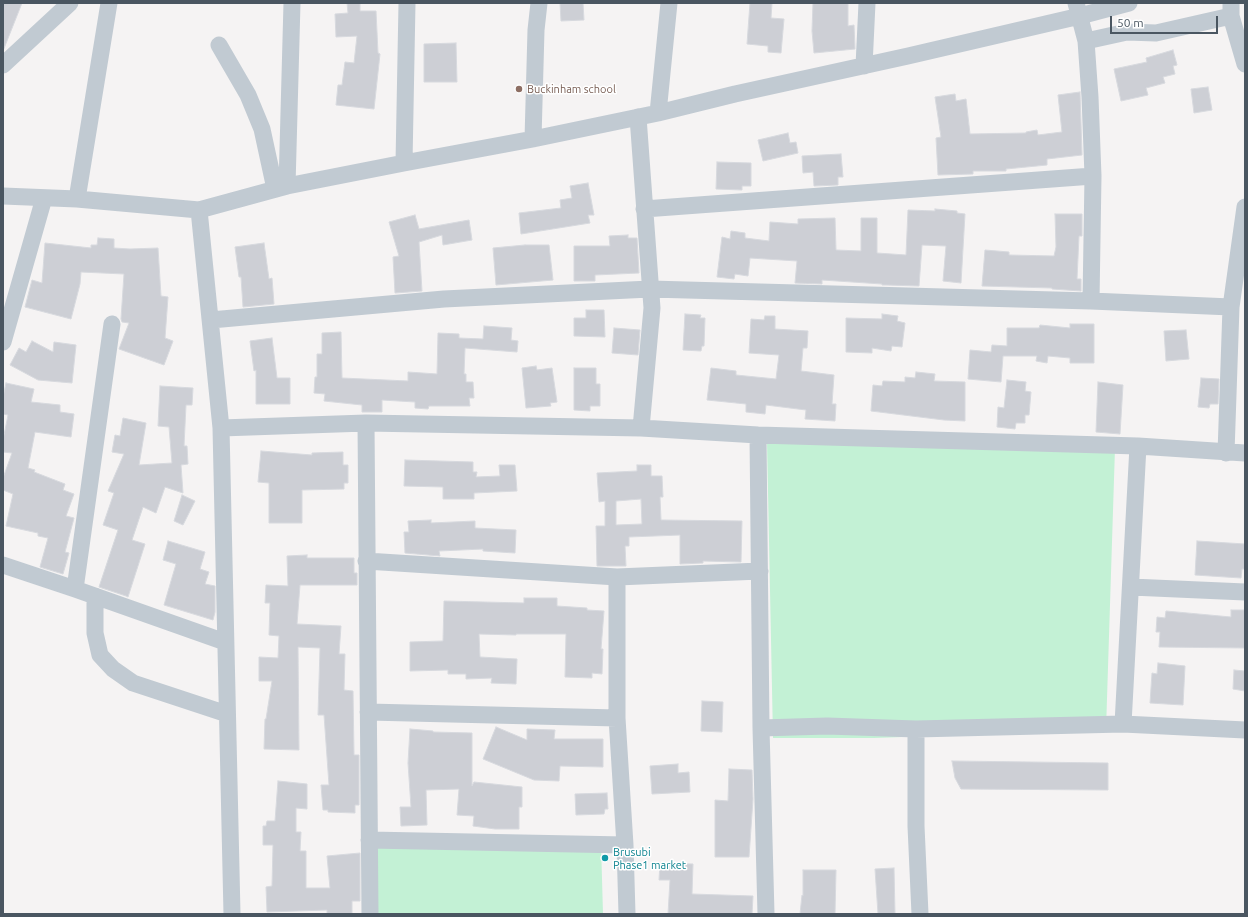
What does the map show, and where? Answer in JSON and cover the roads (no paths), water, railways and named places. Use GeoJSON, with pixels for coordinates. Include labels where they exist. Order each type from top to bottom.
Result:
{"type":"FeatureCollection","features":[{"type":"Feature","properties":{"kind":"street"},"geometry":{"type":"LineString","coordinates":[[3,65],[70,3]]}},
{"type":"Feature","properties":{"kind":"street"},"geometry":{"type":"LineString","coordinates":[[77,199],[109,3]]}},
{"type":"Feature","properties":{"kind":"street"},"geometry":{"type":"LineString","coordinates":[[281,188],[292,3]]}},
{"type":"Feature","properties":{"kind":"street"},"geometry":{"type":"LineString","coordinates":[[404,163],[406,3]]}},
{"type":"Feature","properties":{"kind":"street"},"geometry":{"type":"LineString","coordinates":[[533,139],[536,30],[539,3]]}},
{"type":"Feature","properties":{"kind":"street"},"geometry":{"type":"LineString","coordinates":[[658,113],[669,3]]}},
{"type":"Feature","properties":{"kind":"street"},"geometry":{"type":"LineString","coordinates":[[864,66],[867,3]]}},
{"type":"Feature","properties":{"kind":"street"},"geometry":{"type":"LineString","coordinates":[[3,196],[77,199],[199,210],[281,188],[658,113],[735,94],[864,66],[1078,10],[1129,3]]}},
{"type":"Feature","properties":{"kind":"street"},"geometry":{"type":"LineString","coordinates":[[1086,41],[1127,32],[1156,32],[1231,9],[1245,64]]}},
{"type":"Feature","properties":{"kind":"street"},"geometry":{"type":"LineString","coordinates":[[1078,10],[1086,41],[1090,97],[1093,176],[1091,301]]}},
{"type":"Feature","properties":{"kind":"street"},"geometry":{"type":"LineString","coordinates":[[219,45],[248,95],[262,129],[281,188]]}},
{"type":"Feature","properties":{"kind":"street"},"geometry":{"type":"LineString","coordinates":[[638,117],[652,308],[641,428]]}},
{"type":"Feature","properties":{"kind":"street"},"geometry":{"type":"LineString","coordinates":[[644,209],[1093,176]]}},
{"type":"Feature","properties":{"kind":"street"},"geometry":{"type":"LineString","coordinates":[[3,342],[44,198]]}},
{"type":"Feature","properties":{"kind":"street"},"geometry":{"type":"LineString","coordinates":[[1226,453],[1231,307],[1245,207]]}},
{"type":"Feature","properties":{"kind":"street"},"geometry":{"type":"LineString","coordinates":[[199,210],[221,428],[232,914]]}},
{"type":"Feature","properties":{"kind":"street"},"geometry":{"type":"LineString","coordinates":[[211,320],[444,299],[650,289],[1091,301],[1231,307]]}},
{"type":"Feature","properties":{"kind":"street"},"geometry":{"type":"LineString","coordinates":[[75,588],[112,324]]}},
{"type":"Feature","properties":{"kind":"street"},"geometry":{"type":"LineString","coordinates":[[221,428],[366,423],[641,428],[758,435],[1138,446],[1226,453],[1245,453]]}},
{"type":"Feature","properties":{"kind":"street"},"geometry":{"type":"LineString","coordinates":[[366,423],[370,914]]}},
{"type":"Feature","properties":{"kind":"street"},"geometry":{"type":"LineString","coordinates":[[758,435],[766,914]]}},
{"type":"Feature","properties":{"kind":"street"},"geometry":{"type":"LineString","coordinates":[[1123,724],[1138,446]]}},
{"type":"Feature","properties":{"kind":"street"},"geometry":{"type":"LineString","coordinates":[[366,561],[618,577],[760,572]]}},
{"type":"Feature","properties":{"kind":"street"},"geometry":{"type":"LineString","coordinates":[[3,565],[75,588],[225,642]]}},
{"type":"Feature","properties":{"kind":"street"},"geometry":{"type":"LineString","coordinates":[[618,577],[617,718],[625,845],[627,914]]}},
{"type":"Feature","properties":{"kind":"street"},"geometry":{"type":"LineString","coordinates":[[1131,587],[1245,592]]}},
{"type":"Feature","properties":{"kind":"street"},"geometry":{"type":"LineString","coordinates":[[95,596],[95,633],[100,655],[113,670],[133,683],[227,714]]}},
{"type":"Feature","properties":{"kind":"street"},"geometry":{"type":"LineString","coordinates":[[368,712],[617,718]]}},
{"type":"Feature","properties":{"kind":"street"},"geometry":{"type":"LineString","coordinates":[[762,728],[828,726],[916,729],[1123,724],[1245,730]]}},
{"type":"Feature","properties":{"kind":"street"},"geometry":{"type":"LineString","coordinates":[[916,729],[916,826],[920,914]]}},
{"type":"Feature","properties":{"kind":"street"},"geometry":{"type":"LineString","coordinates":[[369,840],[625,845]]}},
{"type":"Feature","properties":{"kind":"place","name":"Buckinham school"},"geometry":{"type":"Point","coordinates":[519,89]}},
{"type":"Feature","properties":{"kind":"place","name":"Brusubi Phase1 market"},"geometry":{"type":"Point","coordinates":[605,858]}}]}
